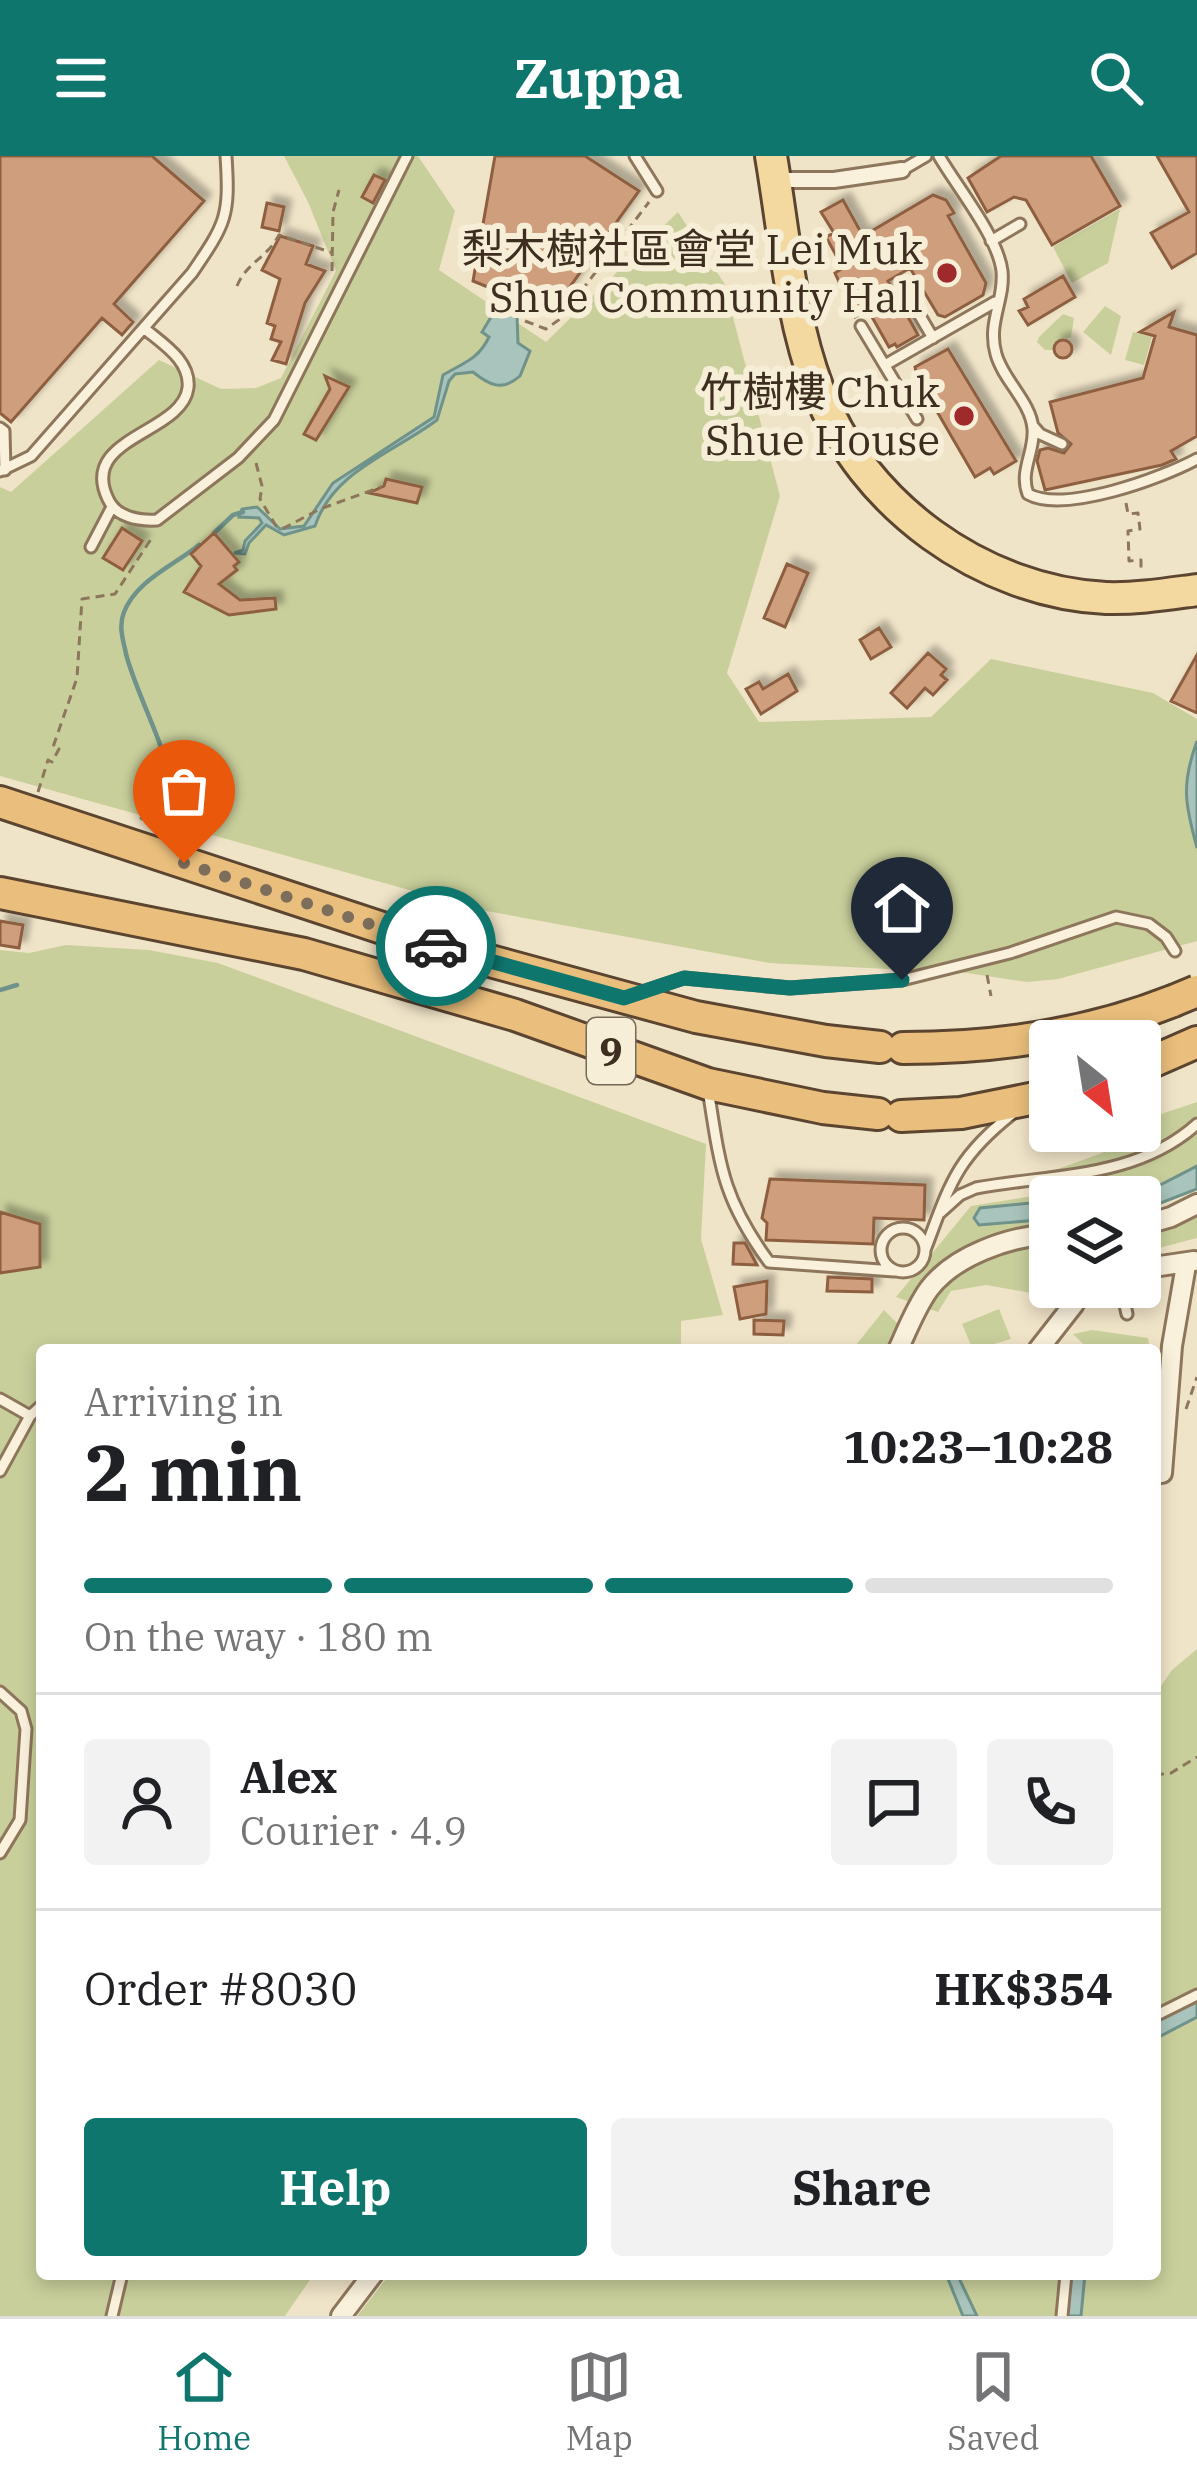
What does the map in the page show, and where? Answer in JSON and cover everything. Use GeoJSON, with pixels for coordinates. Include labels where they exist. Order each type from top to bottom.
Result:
{"type":"FeatureCollection","features":[{"type":"Feature","properties":{"kind":"highway","name":"9"},"geometry":{"type":"LineString","coordinates":[[0,802],[340,917],[624,998],[772,1032],[891,1047],[1016,1042],[1109,1023],[1185,996]]}},
{"type":"Feature","properties":{"kind":"highway","name":"9"},"geometry":{"type":"LineString","coordinates":[[0,893],[304,954],[515,1015],[708,1084],[823,1108],[889,1115],[961,1113],[1029,1100]]}},
{"type":"Feature","properties":{"kind":"highway"},"geometry":{"type":"LineString","coordinates":[[1161,1058],[1192,1045]]}},
{"type":"Feature","properties":{"kind":"main road"},"geometry":{"type":"LineString","coordinates":[[773,168],[804,340],[818,390],[848,450],[895,502],[947,548],[1069,593],[1142,598],[1197,590]]}},
{"type":"Feature","properties":{"kind":"street"},"geometry":{"type":"LineString","coordinates":[[773,168],[834,180],[902,170]]}},
{"type":"Feature","properties":{"kind":"street"},"geometry":{"type":"LineString","coordinates":[[1161,1220],[1197,1204]]}},
{"type":"Feature","properties":{"kind":"street"},"geometry":{"type":"LineString","coordinates":[[901,1344],[929,1290],[953,1268],[1002,1244],[1029,1238]]}},
{"type":"Feature","properties":{"kind":"street"},"geometry":{"type":"LineString","coordinates":[[1161,1267],[1192,1263],[1172,1346],[1162,1473]]}},
{"type":"Feature","properties":{"kind":"street"},"geometry":{"type":"LineString","coordinates":[[1043,1344],[1071,1308]]}},
{"type":"Feature","properties":{"kind":"street"},"geometry":{"type":"LineString","coordinates":[[341,2316],[368,2280]]}},
{"type":"Feature","properties":{"kind":"lane"},"geometry":{"type":"LineString","coordinates":[[0,428],[4,431],[2,471],[32,456],[146,329],[192,273],[224,220],[230,202],[226,156]]}},
{"type":"Feature","properties":{"kind":"lane"},"geometry":{"type":"LineString","coordinates":[[146,329],[184,367],[188,392],[181,405],[112,454],[103,482],[112,507],[126,515],[157,520],[238,458],[274,420],[407,156]]}},
{"type":"Feature","properties":{"kind":"lane"},"geometry":{"type":"LineString","coordinates":[[635,156],[657,191]]}},
{"type":"Feature","properties":{"kind":"lane"},"geometry":{"type":"LineString","coordinates":[[902,170],[926,156]]}},
{"type":"Feature","properties":{"kind":"lane"},"geometry":{"type":"LineString","coordinates":[[939,156],[991,241],[1002,273],[992,329],[996,358],[1033,426],[1062,444]]}},
{"type":"Feature","properties":{"kind":"lane"},"geometry":{"type":"LineString","coordinates":[[991,241],[1020,224]]}},
{"type":"Feature","properties":{"kind":"lane"},"geometry":{"type":"LineString","coordinates":[[906,292],[932,338]]}},
{"type":"Feature","properties":{"kind":"lane"},"geometry":{"type":"LineString","coordinates":[[885,365],[995,302]]}},
{"type":"Feature","properties":{"kind":"lane"},"geometry":{"type":"LineString","coordinates":[[861,326],[917,418]]}},
{"type":"Feature","properties":{"kind":"lane"},"geometry":{"type":"LineString","coordinates":[[1033,426],[1024,484],[1028,494],[1050,502],[1163,477],[1197,458]]}},
{"type":"Feature","properties":{"kind":"lane"},"geometry":{"type":"LineString","coordinates":[[91,547],[112,507]]}},
{"type":"Feature","properties":{"kind":"lane"},"geometry":{"type":"LineString","coordinates":[[624,998],[684,978],[790,988],[878,983],[981,961],[1116,917],[1149,924],[1175,951]]}},
{"type":"Feature","properties":{"kind":"lane"},"geometry":{"type":"LineString","coordinates":[[708,1084],[722,1176],[743,1226],[769,1262],[894,1271],[909,1271],[920,1264],[948,1186],[964,1157],[1029,1107]]}},
{"type":"Feature","properties":{"kind":"lane"},"geometry":{"type":"LineString","coordinates":[[940,1213],[976,1188],[1101,1171],[1140,1159],[1172,1144],[1197,1124]]}},
{"type":"Feature","properties":{"kind":"lane"},"geometry":{"type":"LineString","coordinates":[[894,1271],[880,1254],[887,1233],[909,1228],[921,1237],[925,1250]]}},
{"type":"Feature","properties":{"kind":"lane"},"geometry":{"type":"LineString","coordinates":[[920,1264],[939,1280]]}},
{"type":"Feature","properties":{"kind":"lane"},"geometry":{"type":"LineString","coordinates":[[1126,1308],[1127,1314]]}},
{"type":"Feature","properties":{"kind":"lane"},"geometry":{"type":"LineString","coordinates":[[0,1399],[30,1416]]}},
{"type":"Feature","properties":{"kind":"lane"},"geometry":{"type":"LineString","coordinates":[[0,1471],[36,1411]]}},
{"type":"Feature","properties":{"kind":"lane"},"geometry":{"type":"LineString","coordinates":[[0,1692],[21,1712],[26,1729],[20,1820],[0,1852]]}},
{"type":"Feature","properties":{"kind":"lane"},"geometry":{"type":"LineString","coordinates":[[1161,2013],[1197,1995]]}},
{"type":"Feature","properties":{"kind":"lane"},"geometry":{"type":"LineString","coordinates":[[112,2316],[121,2280]]}},
{"type":"Feature","properties":{"kind":"lane"},"geometry":{"type":"LineString","coordinates":[[1062,2316],[1065,2280]]}},
{"type":"Feature","properties":{"kind":"path"},"geometry":{"type":"LineString","coordinates":[[332,277],[338,190]]}},
{"type":"Feature","properties":{"kind":"path"},"geometry":{"type":"LineString","coordinates":[[525,321],[547,329],[560,319],[657,191]]}},
{"type":"Feature","properties":{"kind":"path"},"geometry":{"type":"LineString","coordinates":[[237,286],[244,270],[279,235],[333,253]]}},
{"type":"Feature","properties":{"kind":"path"},"geometry":{"type":"LineString","coordinates":[[241,462],[256,463],[260,499],[276,526],[286,528],[320,509],[381,487]]}},
{"type":"Feature","properties":{"kind":"path"},"geometry":{"type":"LineString","coordinates":[[1123,487],[1128,514],[1138,513],[1140,529],[1128,531],[1129,561],[1141,560],[1141,573]]}},
{"type":"Feature","properties":{"kind":"path"},"geometry":{"type":"LineString","coordinates":[[37,795],[48,760],[52,762],[59,749],[53,747],[77,678],[82,599],[116,594],[154,536],[157,520]]}},
{"type":"Feature","properties":{"kind":"path"},"geometry":{"type":"LineString","coordinates":[[981,961],[991,996]]}},
{"type":"Feature","properties":{"kind":"path"},"geometry":{"type":"LineString","coordinates":[[1161,1774],[1197,1757]]}},
{"type":"Feature","properties":{"kind":"green space"},"geometry":{"type":"Polygon","coordinates":[[[284,156],[418,156],[455,211],[439,270],[546,342],[678,212],[724,283],[780,496],[727,673],[759,722],[931,717],[991,659],[1153,693],[1197,719],[1197,941],[1058,979],[1027,982],[967,973],[769,963],[481,910],[0,776],[0,487],[11,492],[159,360],[221,389],[256,388],[281,378],[336,271],[284,156]]]}},
{"type":"Feature","properties":{"kind":"green space"},"geometry":{"type":"Polygon","coordinates":[[[1120,209],[1108,263],[1072,283],[1053,247],[1120,209]]]}},
{"type":"Feature","properties":{"kind":"green space"},"geometry":{"type":"Polygon","coordinates":[[[1105,306],[1121,316],[1111,355],[1083,332],[1105,306]]]}},
{"type":"Feature","properties":{"kind":"green space"},"geometry":{"type":"Polygon","coordinates":[[[1063,314],[1074,318],[1071,337],[1045,350],[1037,342],[1039,337],[1063,314]]]}},
{"type":"Feature","properties":{"kind":"green space"},"geometry":{"type":"Polygon","coordinates":[[[1133,332],[1152,337],[1144,365],[1125,360],[1133,332]]]}},
{"type":"Feature","properties":{"kind":"green space"},"geometry":{"type":"Polygon","coordinates":[[[66,945],[149,950],[218,963],[706,1144],[701,1239],[723,1315],[681,1321],[681,1344],[36,1344],[36,2280],[310,2280],[285,2316],[0,2316],[0,950],[29,953],[66,945]]]}},
{"type":"Feature","properties":{"kind":"green space"},"geometry":{"type":"Polygon","coordinates":[[[1197,1102],[1197,1181],[1189,1191],[1161,1204],[1161,1176],[1050,1176],[1103,1152],[1161,1152],[1161,1114],[1197,1102]]]}},
{"type":"Feature","properties":{"kind":"green space"},"geometry":{"type":"Polygon","coordinates":[[[1029,1197],[1029,1293],[986,1285],[951,1291],[938,1312],[896,1297],[971,1206],[1029,1197]]]}},
{"type":"Feature","properties":{"kind":"green space"},"geometry":{"type":"Polygon","coordinates":[[[1197,1201],[1197,1238],[1161,1247],[1161,1228],[1197,1201]]]}},
{"type":"Feature","properties":{"kind":"green space"},"geometry":{"type":"Polygon","coordinates":[[[999,1309],[1011,1339],[970,1344],[962,1324],[999,1309]]]}},
{"type":"Feature","properties":{"kind":"green space"},"geometry":{"type":"Polygon","coordinates":[[[884,1310],[905,1331],[897,1344],[857,1344],[884,1310]]]}},
{"type":"Feature","properties":{"kind":"green space"},"geometry":{"type":"Polygon","coordinates":[[[1092,1330],[1148,1338],[1149,1344],[1083,1344],[1073,1334],[1092,1330]]]}},
{"type":"Feature","properties":{"kind":"green space"},"geometry":{"type":"Polygon","coordinates":[[[1197,1649],[1197,2316],[977,2316],[960,2280],[1161,2280],[1161,1686],[1197,1649]]]}},
{"type":"Feature","properties":{"kind":"green space"},"geometry":{"type":"Polygon","coordinates":[[[385,2280],[948,2280],[963,2316],[357,2316],[385,2280]]]}},
{"type":"Feature","properties":{"kind":"water"},"geometry":{"type":"Polygon","coordinates":[[[505,294],[522,302],[517,315],[518,343],[530,351],[520,376],[501,385],[473,372],[455,374],[437,420],[350,477],[335,491],[315,526],[284,535],[266,525],[245,554],[234,553],[243,550],[262,523],[259,518],[239,517],[242,509],[257,507],[280,529],[304,526],[333,483],[434,417],[443,375],[480,351],[489,337],[482,332],[505,294]]]}},
{"type":"Feature","properties":{"kind":"water"},"geometry":{"type":"Polygon","coordinates":[[[1197,741],[1197,848],[1186,794],[1197,741]]]}},
{"type":"Feature","properties":{"kind":"water"},"geometry":{"type":"Polygon","coordinates":[[[1197,1166],[1197,1189],[1161,1203],[1161,1184],[1197,1166]]]}},
{"type":"Feature","properties":{"kind":"water"},"geometry":{"type":"Polygon","coordinates":[[[1029,1203],[1029,1221],[979,1225],[974,1218],[980,1208],[1029,1203]]]}},
{"type":"Feature","properties":{"kind":"water"},"geometry":{"type":"Polygon","coordinates":[[[1197,2001],[1197,2017],[1161,2036],[1161,2019],[1197,2001]]]}},
{"type":"Feature","properties":{"kind":"water"},"geometry":{"type":"Polygon","coordinates":[[[948,2280],[960,2280],[977,2316],[963,2316],[948,2280]]]}},
{"type":"Feature","properties":{"kind":"water"},"geometry":{"type":"Polygon","coordinates":[[[1069,2280],[1084,2280],[1081,2316],[1066,2316],[1069,2280]]]}},
{"type":"Feature","properties":{"kind":"building"},"geometry":{"type":"Polygon","coordinates":[[[0,156],[152,156],[204,201],[114,304],[133,322],[122,335],[102,318],[11,422],[0,413],[0,156]]]}},
{"type":"Feature","properties":{"kind":"building"},"geometry":{"type":"Polygon","coordinates":[[[495,156],[585,156],[639,191],[551,313],[473,281],[495,156]]]}},
{"type":"Feature","properties":{"kind":"building"},"geometry":{"type":"Polygon","coordinates":[[[1001,156],[1091,156],[1120,206],[1052,245],[1026,200],[1014,197],[987,212],[968,178],[1001,156]]]}},
{"type":"Feature","properties":{"kind":"building"},"geometry":{"type":"Polygon","coordinates":[[[1157,156],[1197,156],[1197,253],[1172,268],[1151,233],[1189,212],[1157,156]]]}},
{"type":"Feature","properties":{"kind":"building"},"geometry":{"type":"Polygon","coordinates":[[[374,175],[385,180],[373,203],[362,197],[374,175]]]}},
{"type":"Feature","properties":{"kind":"building"},"geometry":{"type":"Polygon","coordinates":[[[933,195],[946,200],[954,213],[948,216],[986,283],[983,295],[945,317],[938,315],[910,268],[888,281],[918,335],[889,347],[868,310],[855,317],[835,273],[843,268],[826,237],[834,233],[821,212],[843,200],[863,236],[933,195]]]}},
{"type":"Feature","properties":{"kind":"building"},"geometry":{"type":"Polygon","coordinates":[[[267,203],[284,207],[279,231],[262,227],[267,203]]]}},
{"type":"Feature","properties":{"kind":"building"},"geometry":{"type":"Polygon","coordinates":[[[280,236],[313,246],[306,264],[325,271],[305,303],[286,364],[272,360],[281,342],[271,339],[275,326],[267,323],[280,279],[262,270],[280,236]]]}},
{"type":"Feature","properties":{"kind":"building"},"geometry":{"type":"Polygon","coordinates":[[[1063,276],[1075,297],[1028,325],[1019,311],[1028,307],[1024,299],[1063,276]]]}},
{"type":"Feature","properties":{"kind":"building"},"geometry":{"type":"Polygon","coordinates":[[[1174,312],[1169,327],[1197,335],[1197,436],[1171,451],[1176,459],[1162,465],[1045,490],[1037,461],[1040,450],[1064,453],[1071,444],[1058,433],[1050,402],[1143,378],[1155,336],[1140,332],[1174,312]]]}},
{"type":"Feature","properties":{"kind":"building"},"geometry":{"type":"Polygon","coordinates":[[[1063,340],[1072,349],[1063,358],[1054,349],[1063,340]]]}},
{"type":"Feature","properties":{"kind":"building","name":"竹樹樓 Chuk Shue House"},"geometry":{"type":"Polygon","coordinates":[[[948,349],[1016,461],[994,474],[990,468],[975,477],[917,377],[915,367],[948,349]]]}},
{"type":"Feature","properties":{"kind":"building"},"geometry":{"type":"Polygon","coordinates":[[[325,376],[349,387],[316,440],[304,434],[330,389],[325,376]]]}},
{"type":"Feature","properties":{"kind":"building"},"geometry":{"type":"Polygon","coordinates":[[[386,479],[422,487],[417,503],[369,493],[384,486],[386,479]]]}},
{"type":"Feature","properties":{"kind":"building"},"geometry":{"type":"Polygon","coordinates":[[[122,528],[142,541],[123,570],[103,558],[122,528]]]}},
{"type":"Feature","properties":{"kind":"building"},"geometry":{"type":"Polygon","coordinates":[[[214,533],[239,562],[234,566],[237,570],[219,584],[240,600],[275,598],[276,609],[229,615],[184,592],[201,566],[191,554],[214,533]]]}},
{"type":"Feature","properties":{"kind":"building"},"geometry":{"type":"Polygon","coordinates":[[[787,564],[808,573],[785,627],[764,618],[787,564]]]}},
{"type":"Feature","properties":{"kind":"building"},"geometry":{"type":"Polygon","coordinates":[[[879,628],[891,647],[871,659],[860,640],[879,628]]]}},
{"type":"Feature","properties":{"kind":"building"},"geometry":{"type":"Polygon","coordinates":[[[928,653],[946,669],[941,675],[947,680],[933,695],[925,688],[907,708],[891,693],[928,653]]]}},
{"type":"Feature","properties":{"kind":"building"},"geometry":{"type":"Polygon","coordinates":[[[1197,655],[1197,713],[1171,701],[1197,655]]]}},
{"type":"Feature","properties":{"kind":"building"},"geometry":{"type":"Polygon","coordinates":[[[788,674],[797,691],[761,714],[746,689],[759,682],[763,689],[788,674]]]}},
{"type":"Feature","properties":{"kind":"building"},"geometry":{"type":"Polygon","coordinates":[[[0,921],[23,925],[19,948],[0,945],[0,921]]]}},
{"type":"Feature","properties":{"kind":"building"},"geometry":{"type":"Polygon","coordinates":[[[770,1179],[925,1185],[924,1220],[874,1218],[873,1244],[766,1240],[767,1223],[762,1218],[770,1179]]]}},
{"type":"Feature","properties":{"kind":"building"},"geometry":{"type":"Polygon","coordinates":[[[0,1212],[40,1224],[40,1267],[0,1273],[0,1212]]]}},
{"type":"Feature","properties":{"kind":"building"},"geometry":{"type":"Polygon","coordinates":[[[734,1243],[745,1243],[757,1265],[733,1264],[734,1243]]]}},
{"type":"Feature","properties":{"kind":"building"},"geometry":{"type":"Polygon","coordinates":[[[828,1277],[872,1279],[872,1292],[827,1291],[828,1277]]]}},
{"type":"Feature","properties":{"kind":"building"},"geometry":{"type":"Polygon","coordinates":[[[767,1281],[766,1314],[740,1319],[734,1287],[767,1281]]]}},
{"type":"Feature","properties":{"kind":"building"},"geometry":{"type":"Polygon","coordinates":[[[754,1320],[784,1321],[783,1335],[754,1334],[754,1320]]]}},
{"type":"Feature","properties":{"kind":"waterway"},"geometry":{"type":"LineString","coordinates":[[214,533],[243,512]]}},
{"type":"Feature","properties":{"kind":"waterway"},"geometry":{"type":"LineString","coordinates":[[142,818],[165,792],[167,769],[129,664],[122,617],[147,582],[199,545]]}},
{"type":"Feature","properties":{"kind":"waterway"},"geometry":{"type":"LineString","coordinates":[[0,990],[17,985]]}},
{"type":"Feature","properties":{"kind":"way so far"},"geometry":{"type":"LineString","coordinates":[[184,863],[436,946]]}},
{"type":"Feature","properties":{"kind":"place","name":"梨木樹社區會堂 Lei Muk Shue Community Hall"},"geometry":{"type":"Point","coordinates":[947,273]}},
{"type":"Feature","properties":{"kind":"place","name":"竹樹樓 Chuk Shue House"},"geometry":{"type":"Point","coordinates":[964,416]}},
{"type":"Feature","properties":{"kind":"route"},"geometry":{"type":"LineString","coordinates":[[436,946],[624,998],[684,978],[790,988],[902,980]]}}]}
